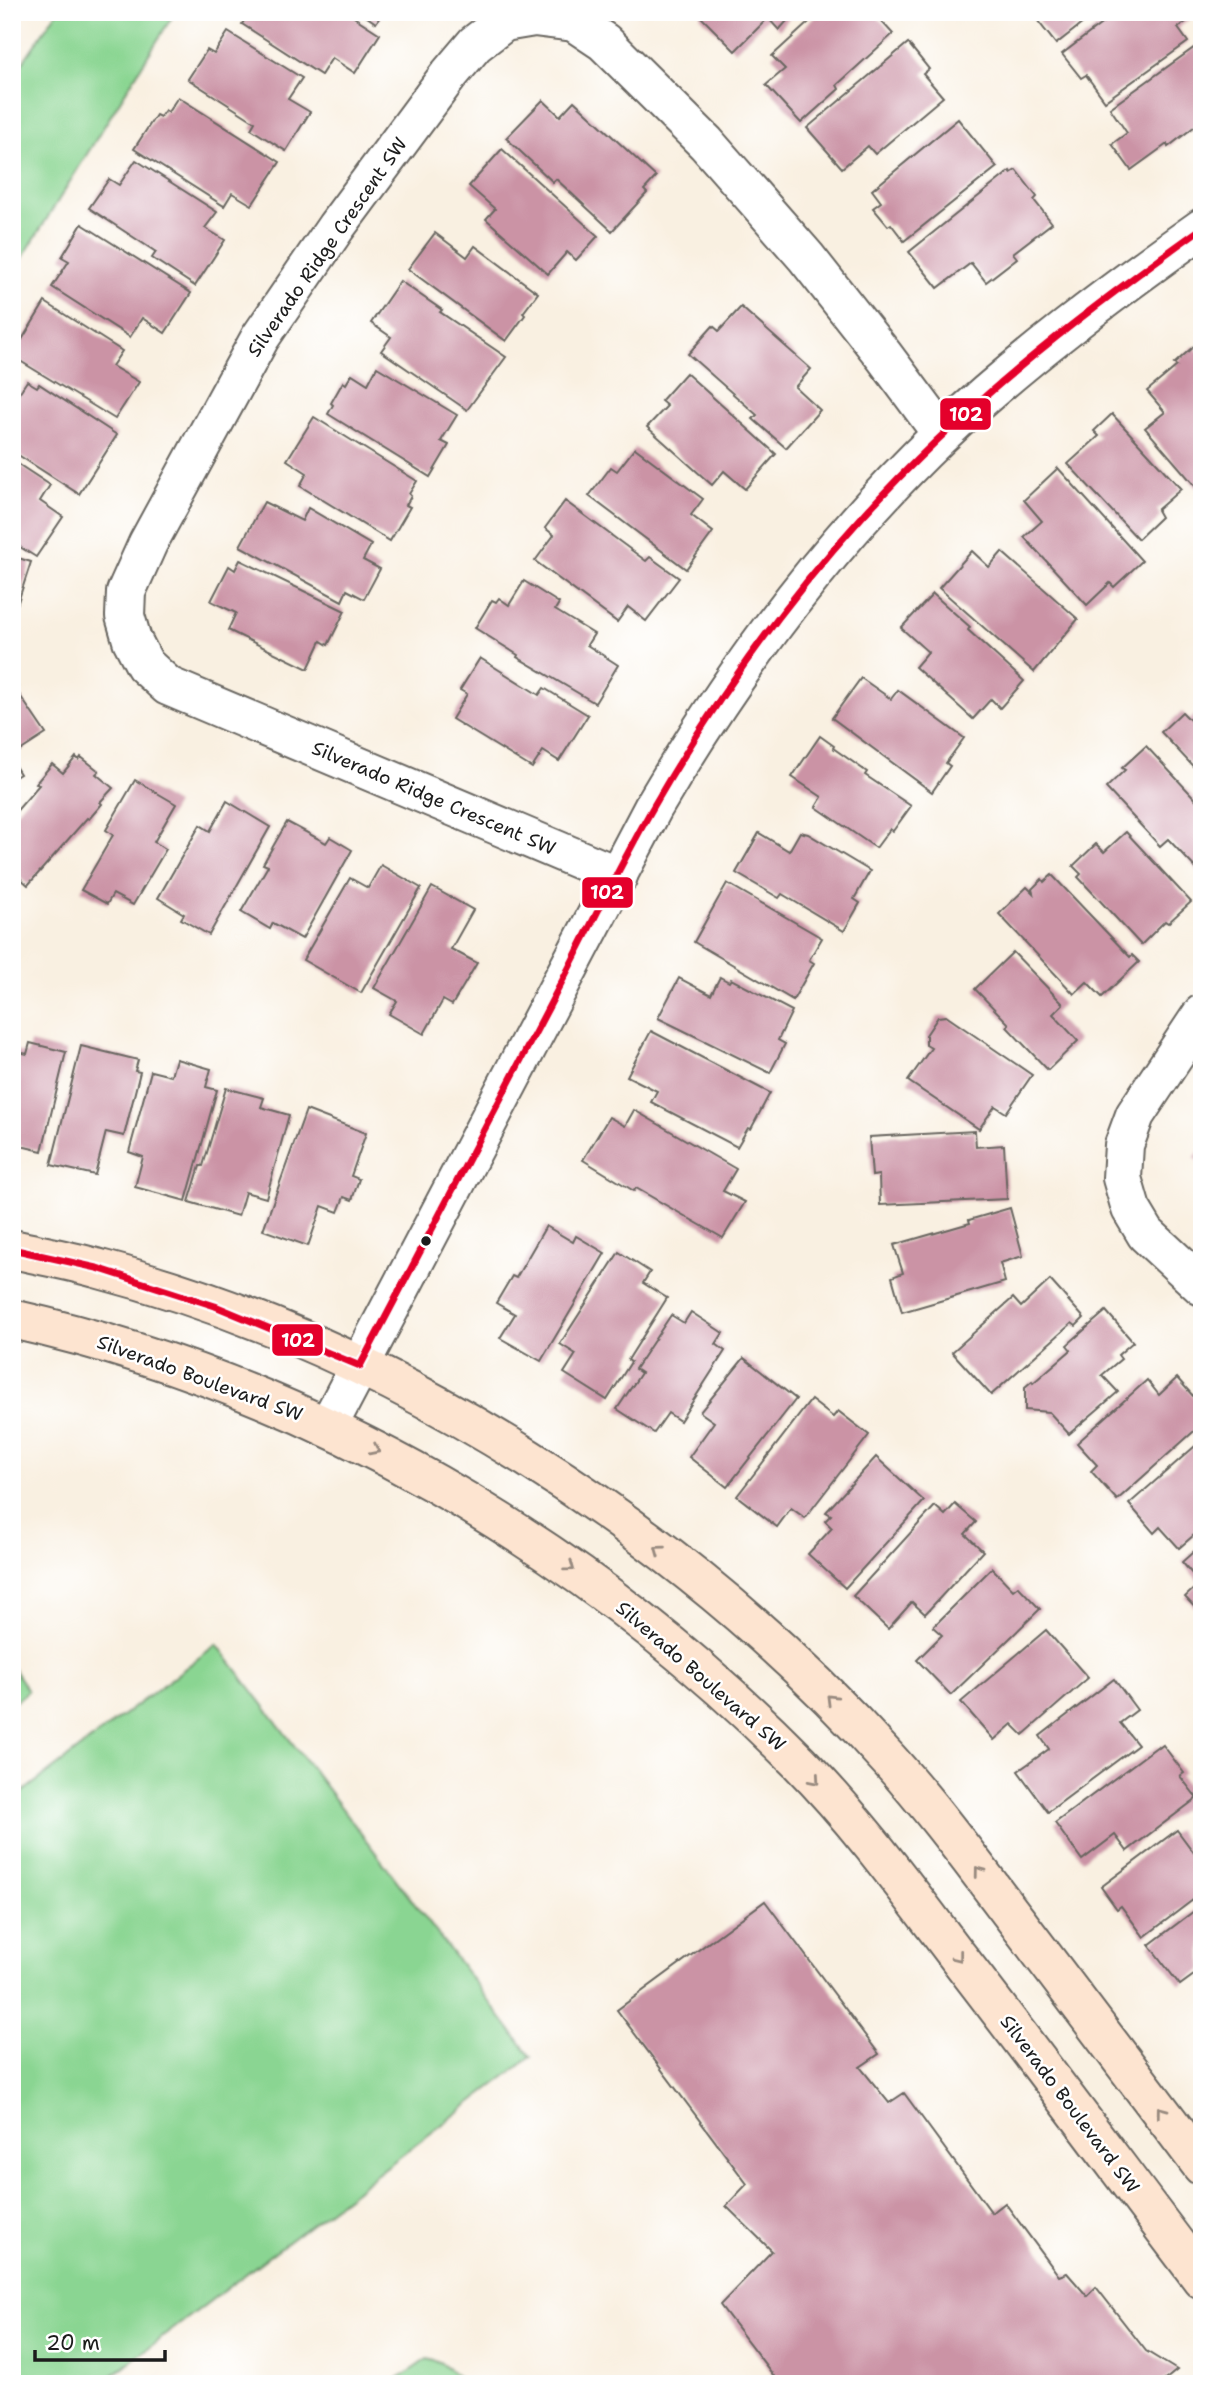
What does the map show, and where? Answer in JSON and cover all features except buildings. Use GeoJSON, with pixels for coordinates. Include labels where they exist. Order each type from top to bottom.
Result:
{"type":"FeatureCollection","features":[{"type":"Feature","properties":{"kind":"street","name":"Silverado Ridge Crescent SW"},"geometry":{"type":"LineString","coordinates":[[618,876],[168,686],[145,665],[132,640],[125,616],[126,592],[148,543],[260,338],[336,227],[448,76],[475,44],[504,22],[534,17],[573,22],[604,41],[706,143],[806,257],[942,434]]}},
{"type":"Feature","properties":{"kind":"street"},"geometry":{"type":"LineString","coordinates":[[328,1426],[654,806],[694,738],[784,610],[886,490],[942,434],[1022,364],[1092,308],[1202,228]]}},
{"type":"Feature","properties":{"kind":"street"},"geometry":{"type":"LineString","coordinates":[[1202,1014],[1135,1115],[1124,1145],[1122,1178],[1131,1209],[1146,1234],[1202,1286]]}},
{"type":"Feature","properties":{"kind":"street"},"geometry":{"type":"LineString","coordinates":[[12,1249],[97,1268],[215,1306],[360,1366],[501,1441],[580,1491],[682,1567],[789,1657],[891,1762],[1202,2166]]}},
{"type":"Feature","properties":{"kind":"street","name":"Silverado Boulevard SW"},"geometry":{"type":"LineString","coordinates":[[12,1319],[79,1334],[223,1382],[328,1426],[447,1489],[562,1561],[636,1616],[727,1694],[801,1764],[878,1852],[1202,2279]]}},
{"type":"Feature","properties":{"kind":"green space"},"geometry":{"type":"Polygon","coordinates":[[[57,12],[175,12],[12,275],[12,78],[57,12]]]}},
{"type":"Feature","properties":{"kind":"green space"},"geometry":{"type":"Polygon","coordinates":[[[217,1644],[531,2057],[101,2384],[12,2384],[12,1800],[217,1644]]]}},
{"type":"Feature","properties":{"kind":"green space"},"geometry":{"type":"Polygon","coordinates":[[[12,1667],[28,1691],[12,1704],[12,1667]]]}},
{"type":"Feature","properties":{"kind":"green space"},"geometry":{"type":"Polygon","coordinates":[[[427,2359],[445,2366],[468,2384],[391,2384],[427,2359]]]}},
{"type":"Feature","properties":{"kind":"transit line","name":"102"},"geometry":{"type":"LineString","coordinates":[[12,1249],[97,1268],[215,1306],[360,1366],[642,827],[701,728],[777,619],[862,517],[940,437],[1067,328],[1202,228]]}}]}
